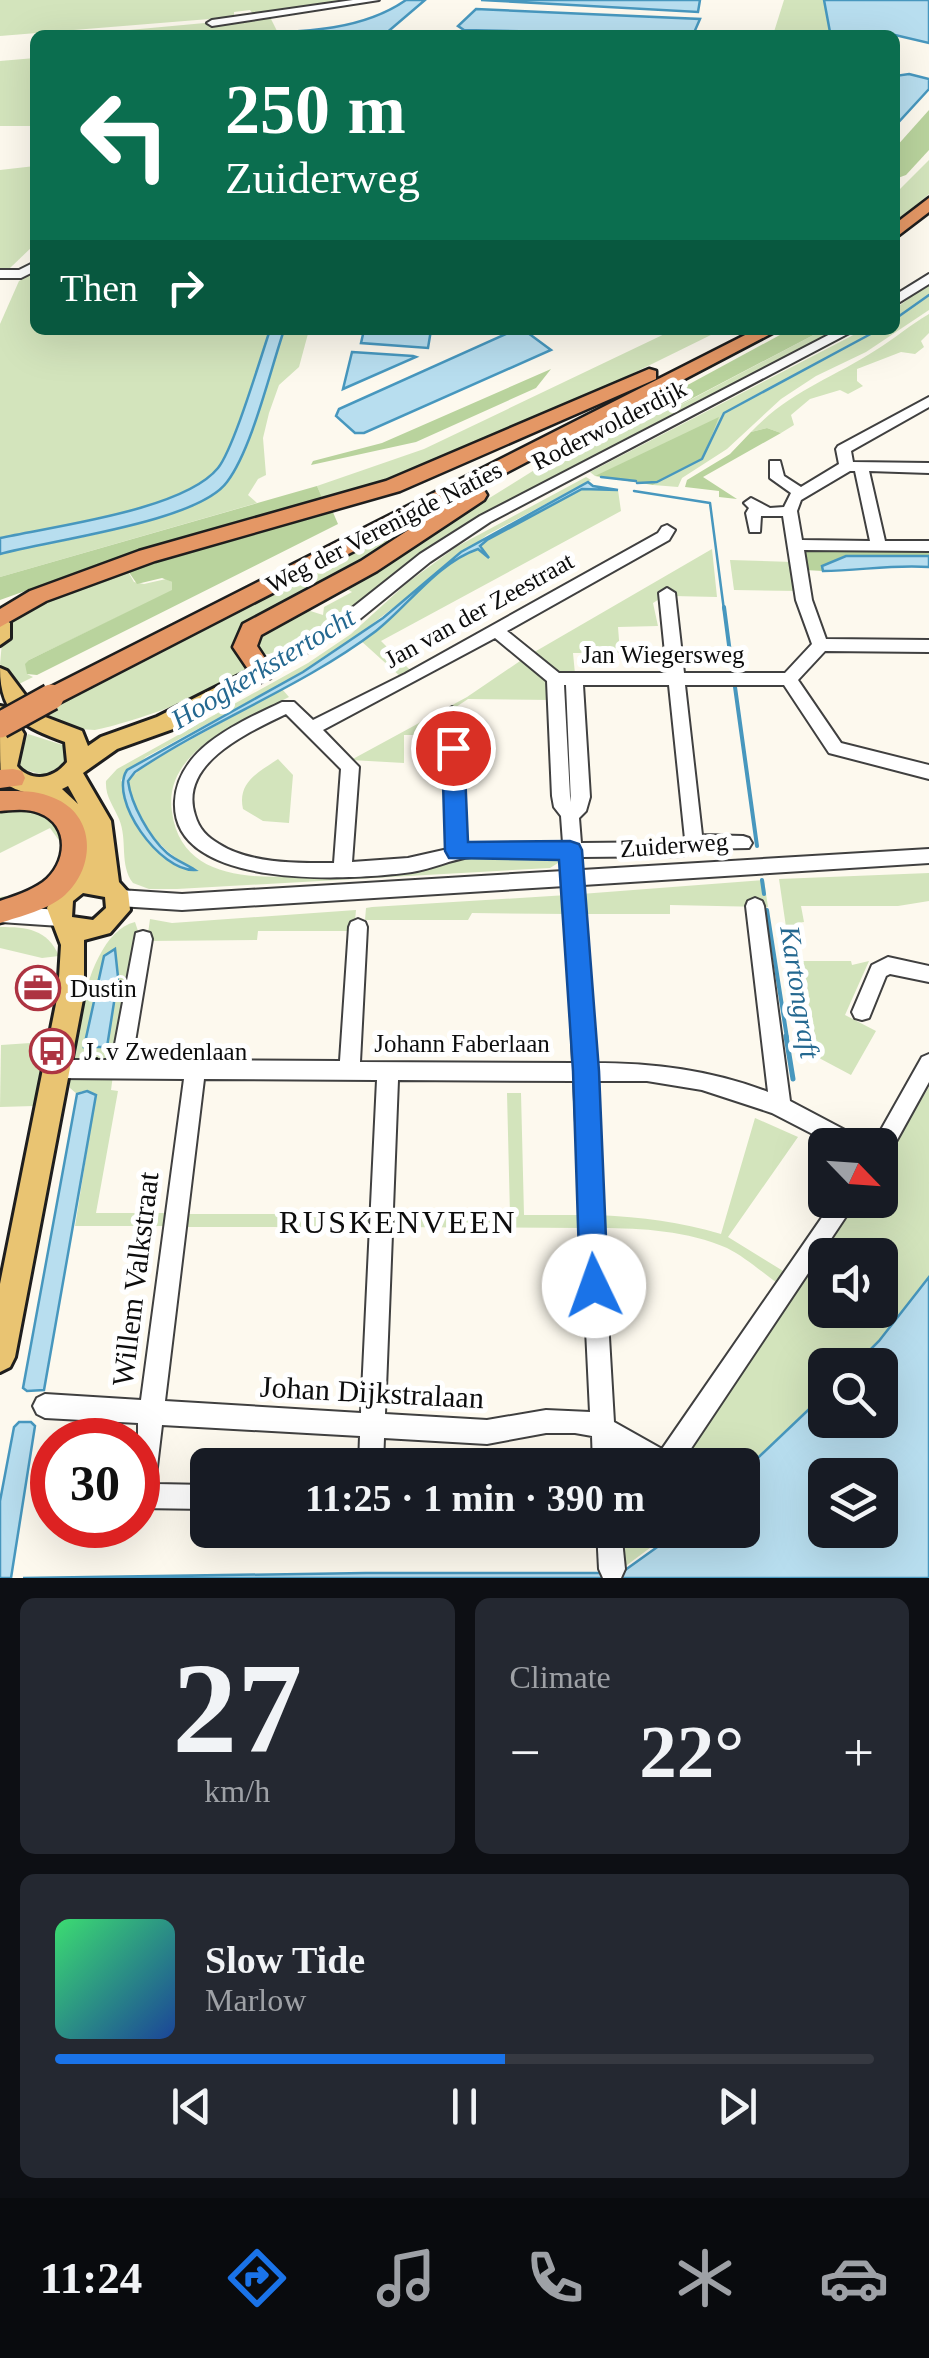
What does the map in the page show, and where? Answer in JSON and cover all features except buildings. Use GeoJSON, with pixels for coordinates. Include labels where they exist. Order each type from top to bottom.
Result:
{"type":"FeatureCollection","features":[{"type":"Feature","properties":{"kind":"highway"},"geometry":{"type":"LineString","coordinates":[[900,229],[929,203]]}},
{"type":"Feature","properties":{"kind":"highway"},"geometry":{"type":"LineString","coordinates":[[900,246],[929,222]]}},
{"type":"Feature","properties":{"kind":"highway","name":"Weg der Verenigde Naties"},"geometry":{"type":"LineString","coordinates":[[0,725],[47,691],[158,626],[732,335]]}},
{"type":"Feature","properties":{"kind":"highway","name":"Weg der Verenigde Naties"},"geometry":{"type":"LineString","coordinates":[[0,706],[47,691],[136,653],[760,335]]}},
{"type":"Feature","properties":{"kind":"highway"},"geometry":{"type":"LineString","coordinates":[[0,603],[38,596],[181,545],[393,486],[681,361]]}},
{"type":"Feature","properties":{"kind":"highway"},"geometry":{"type":"LineString","coordinates":[[262,672],[246,646],[247,634],[255,627],[369,566],[474,497],[666,383]]}},
{"type":"Feature","properties":{"kind":"highway"},"geometry":{"type":"LineString","coordinates":[[0,621],[38,596]]}},
{"type":"Feature","properties":{"kind":"highway"},"geometry":{"type":"LineString","coordinates":[[0,913],[54,889],[74,866],[77,847],[71,827],[54,808],[12,786]]}},
{"type":"Feature","properties":{"kind":"main road"},"geometry":{"type":"LineString","coordinates":[[0,621],[0,638]]}},
{"type":"Feature","properties":{"kind":"main road","name":"Roderwolderdijk"},"geometry":{"type":"LineString","coordinates":[[12,786],[59,782],[109,743],[166,723],[262,672]]}},
{"type":"Feature","properties":{"kind":"main road"},"geometry":{"type":"LineString","coordinates":[[0,676],[28,717],[74,737],[81,752],[75,768],[100,821],[109,907],[71,994]]}},
{"type":"Feature","properties":{"kind":"main road","name":"Roderwolderdijk"},"geometry":{"type":"LineString","coordinates":[[74,737],[93,737],[199,704]]}},
{"type":"Feature","properties":{"kind":"main road"},"geometry":{"type":"LineString","coordinates":[[0,714],[12,734],[6,766],[12,786],[62,798],[82,821],[88,861],[67,906],[74,950],[71,994],[0,1357]]}},
{"type":"Feature","properties":{"kind":"main road"},"geometry":{"type":"LineString","coordinates":[[67,906],[77,930],[109,907]]}},
{"type":"Feature","properties":{"kind":"main road"},"geometry":{"type":"LineString","coordinates":[[67,906],[109,907]]}},
{"type":"Feature","properties":{"kind":"street"},"geometry":{"type":"LineString","coordinates":[[212,23],[374,0]]}},
{"type":"Feature","properties":{"kind":"street"},"geometry":{"type":"LineString","coordinates":[[0,274],[30,270]]}},
{"type":"Feature","properties":{"kind":"street"},"geometry":{"type":"LineString","coordinates":[[900,297],[929,278]]}},
{"type":"Feature","properties":{"kind":"street","name":"Roderwolderdijk"},"geometry":{"type":"LineString","coordinates":[[262,672],[344,623],[425,558],[485,519],[838,335]]}},
{"type":"Feature","properties":{"kind":"street"},"geometry":{"type":"LineString","coordinates":[[879,546],[854,467],[844,450],[929,401]]}},
{"type":"Feature","properties":{"kind":"street"},"geometry":{"type":"LineString","coordinates":[[776,464],[778,478],[801,494]]}},
{"type":"Feature","properties":{"kind":"street"},"geometry":{"type":"LineString","coordinates":[[821,645],[815,638],[790,512],[792,500],[854,467],[929,468]]}},
{"type":"Feature","properties":{"kind":"street"},"geometry":{"type":"LineString","coordinates":[[755,529],[754,506],[767,513],[790,512]]}},
{"type":"Feature","properties":{"kind":"street","name":"Jan van der Zeestraat"},"geometry":{"type":"LineString","coordinates":[[312,728],[496,630],[664,536],[667,530]]}},
{"type":"Feature","properties":{"kind":"street"},"geometry":{"type":"LineString","coordinates":[[797,545],[929,546]]}},
{"type":"Feature","properties":{"kind":"street"},"geometry":{"type":"LineString","coordinates":[[667,593],[694,842]]}},
{"type":"Feature","properties":{"kind":"street","name":"Jan Wiegersweg"},"geometry":{"type":"LineString","coordinates":[[496,630],[555,680],[789,680]]}},
{"type":"Feature","properties":{"kind":"street"},"geometry":{"type":"LineString","coordinates":[[929,646],[821,645],[789,680],[835,748],[929,772]]}},
{"type":"Feature","properties":{"kind":"street"},"geometry":{"type":"LineString","coordinates":[[555,680],[561,796],[563,807],[570,814],[604,1448]]}},
{"type":"Feature","properties":{"kind":"street"},"geometry":{"type":"LineString","coordinates":[[570,814],[577,811],[581,797],[574,680]]}},
{"type":"Feature","properties":{"kind":"street"},"geometry":{"type":"LineString","coordinates":[[288,706],[312,728],[350,767],[343,868],[250,866],[211,850],[186,822],[182,805],[187,785],[206,755],[288,706]]}},
{"type":"Feature","properties":{"kind":"street"},"geometry":{"type":"LineString","coordinates":[[452,713],[457,851]]}},
{"type":"Feature","properties":{"kind":"street","name":"Zuiderweg"},"geometry":{"type":"LineString","coordinates":[[343,868],[434,861],[457,851],[683,849],[694,842],[743,844]]}},
{"type":"Feature","properties":{"kind":"street","name":"Zuiderweg"},"geometry":{"type":"LineString","coordinates":[[109,907],[929,856]]}},
{"type":"Feature","properties":{"kind":"street"},"geometry":{"type":"LineString","coordinates":[[0,913],[67,906]]}},
{"type":"Feature","properties":{"kind":"street"},"geometry":{"type":"LineString","coordinates":[[755,906],[780,1104]]}},
{"type":"Feature","properties":{"kind":"street"},"geometry":{"type":"LineString","coordinates":[[349,1070],[358,927]]}},
{"type":"Feature","properties":{"kind":"street"},"geometry":{"type":"LineString","coordinates":[[120,1070],[143,940]]}},
{"type":"Feature","properties":{"kind":"street"},"geometry":{"type":"LineString","coordinates":[[862,1012],[879,971],[888,964],[929,974]]}},
{"type":"Feature","properties":{"kind":"street"},"geometry":{"type":"LineString","coordinates":[[893,1128],[929,1063]]}},
{"type":"Feature","properties":{"kind":"street","name":"Johann Faberlaan"},"geometry":{"type":"LineString","coordinates":[[57,1070],[647,1072],[704,1080],[780,1104],[823,1128]]}},
{"type":"Feature","properties":{"kind":"street","name":"Willem Valkstraat"},"geometry":{"type":"LineString","coordinates":[[150,1418],[195,1070]]}},
{"type":"Feature","properties":{"kind":"street"},"geometry":{"type":"LineString","coordinates":[[372,1448],[388,1072]]}},
{"type":"Feature","properties":{"kind":"street","name":"Johan Dijkstralaan"},"geometry":{"type":"LineString","coordinates":[[45,1406],[487,1432],[555,1419],[602,1429],[666,1464],[834,1218]]}},
{"type":"Feature","properties":{"kind":"street","name":"Willem Valkstraat"},"geometry":{"type":"LineString","coordinates":[[160,1496],[190,1497]]}},
{"type":"Feature","properties":{"kind":"street"},"geometry":{"type":"LineString","coordinates":[[611,1548],[612,1569]]}},
{"type":"Feature","properties":{"kind":"green space"},"geometry":{"type":"Polygon","coordinates":[[[0,0],[355,0],[253,14],[250,10],[234,12],[234,17],[30,30],[30,34],[0,36],[0,0]]]}},
{"type":"Feature","properties":{"kind":"green space"},"geometry":{"type":"Polygon","coordinates":[[[784,0],[824,0],[830,30],[775,30],[784,0]]]}},
{"type":"Feature","properties":{"kind":"green space"},"geometry":{"type":"Polygon","coordinates":[[[270,17],[276,30],[129,30],[270,17]]]}},
{"type":"Feature","properties":{"kind":"green space"},"geometry":{"type":"Polygon","coordinates":[[[30,58],[30,126],[0,126],[0,61],[30,58]]]}},
{"type":"Feature","properties":{"kind":"green space"},"geometry":{"type":"Polygon","coordinates":[[[929,110],[929,150],[900,177],[900,142],[929,110]]]}},
{"type":"Feature","properties":{"kind":"green space"},"geometry":{"type":"Polygon","coordinates":[[[929,160],[929,194],[900,220],[900,189],[929,160]]]}},
{"type":"Feature","properties":{"kind":"green space"},"geometry":{"type":"Polygon","coordinates":[[[30,167],[30,249],[10,268],[0,268],[0,170],[30,167]]]}},
{"type":"Feature","properties":{"kind":"green space"},"geometry":{"type":"Polygon","coordinates":[[[30,275],[30,335],[268,335],[239,423],[218,468],[201,483],[149,505],[0,538],[0,324],[19,281],[25,278],[19,277],[30,275]]]}},
{"type":"Feature","properties":{"kind":"green space"},"geometry":{"type":"Polygon","coordinates":[[[929,283],[929,310],[900,329],[900,305],[929,283]]]}},
{"type":"Feature","properties":{"kind":"green space"},"geometry":{"type":"Polygon","coordinates":[[[929,314],[929,333],[921,341],[924,347],[915,354],[901,352],[857,369],[857,381],[863,386],[848,394],[840,390],[810,399],[791,415],[794,425],[781,433],[767,428],[751,432],[796,396],[929,314]]]}},
{"type":"Feature","properties":{"kind":"green space"},"geometry":{"type":"Polygon","coordinates":[[[282,335],[308,335],[299,367],[279,385],[269,413],[263,438],[266,475],[258,479],[248,495],[257,503],[0,577],[0,554],[134,525],[198,498],[223,479],[241,454],[282,335]]]}},
{"type":"Feature","properties":{"kind":"green space"},"geometry":{"type":"Polygon","coordinates":[[[663,335],[711,335],[575,401],[426,466],[324,502],[317,486],[424,449],[663,335]]]}},
{"type":"Feature","properties":{"kind":"green space"},"geometry":{"type":"Polygon","coordinates":[[[780,335],[813,335],[672,409],[660,400],[780,335]]]}},
{"type":"Feature","properties":{"kind":"green space"},"geometry":{"type":"Polygon","coordinates":[[[814,335],[833,335],[446,537],[300,643],[280,652],[262,654],[252,640],[304,609],[323,615],[324,607],[352,592],[345,588],[576,444],[660,400],[673,409],[814,335]]]}},
{"type":"Feature","properties":{"kind":"green space"},"geometry":{"type":"Polygon","coordinates":[[[853,335],[892,335],[781,399],[727,449],[682,478],[678,487],[653,485],[703,458],[595,476],[590,472],[853,335]]]}},
{"type":"Feature","properties":{"kind":"green space"},"geometry":{"type":"Polygon","coordinates":[[[551,369],[536,388],[416,442],[311,465],[313,461],[382,443],[551,369]]]}},
{"type":"Feature","properties":{"kind":"green space"},"geometry":{"type":"Polygon","coordinates":[[[719,417],[703,458],[653,485],[595,476],[719,417]]]}},
{"type":"Feature","properties":{"kind":"green space"},"geometry":{"type":"Polygon","coordinates":[[[767,428],[781,433],[703,477],[737,499],[719,497],[719,491],[685,487],[687,480],[730,454],[751,432],[767,428]]]}},
{"type":"Feature","properties":{"kind":"green space"},"geometry":{"type":"Polygon","coordinates":[[[586,477],[591,480],[487,535],[349,642],[303,672],[146,757],[121,780],[154,849],[192,868],[150,832],[136,808],[128,781],[145,765],[282,689],[289,697],[230,727],[193,754],[180,771],[172,790],[172,812],[180,839],[196,857],[217,869],[268,877],[415,868],[484,854],[558,857],[558,863],[550,868],[177,889],[149,889],[133,883],[126,868],[122,827],[106,786],[117,769],[308,663],[351,634],[407,583],[456,547],[586,477]]]}},
{"type":"Feature","properties":{"kind":"green space"},"geometry":{"type":"Polygon","coordinates":[[[317,486],[324,502],[67,576],[0,600],[0,577],[317,486]]]}},
{"type":"Feature","properties":{"kind":"green space"},"geometry":{"type":"Polygon","coordinates":[[[582,489],[618,490],[621,511],[381,641],[412,672],[402,678],[360,640],[446,566],[478,549],[488,555],[480,547],[487,540],[582,489]]]}},
{"type":"Feature","properties":{"kind":"green space"},"geometry":{"type":"Polygon","coordinates":[[[452,502],[457,505],[247,628],[251,667],[222,685],[153,713],[95,730],[78,729],[39,713],[452,502]]]}},
{"type":"Feature","properties":{"kind":"green space"},"geometry":{"type":"Polygon","coordinates":[[[332,510],[338,524],[37,675],[27,674],[25,664],[29,660],[172,590],[172,582],[162,578],[137,584],[126,568],[332,510]]]}},
{"type":"Feature","properties":{"kind":"green space"},"geometry":{"type":"Polygon","coordinates":[[[801,547],[929,550],[929,556],[846,556],[822,566],[823,571],[805,570],[801,547]]]}},
{"type":"Feature","properties":{"kind":"green space"},"geometry":{"type":"Polygon","coordinates":[[[712,549],[717,597],[673,596],[672,591],[653,603],[658,626],[618,627],[620,653],[573,653],[575,674],[557,674],[531,654],[712,549]]]}},
{"type":"Feature","properties":{"kind":"green space"},"geometry":{"type":"Polygon","coordinates":[[[730,560],[793,562],[798,591],[734,590],[730,560]]]}},
{"type":"Feature","properties":{"kind":"green space"},"geometry":{"type":"Polygon","coordinates":[[[126,568],[134,582],[166,579],[172,582],[172,591],[29,660],[27,674],[33,677],[15,686],[0,664],[4,621],[126,568]]]}},
{"type":"Feature","properties":{"kind":"green space"},"geometry":{"type":"Polygon","coordinates":[[[523,659],[551,684],[554,700],[468,699],[447,713],[446,735],[404,735],[404,763],[351,760],[467,697],[523,659]]]}},
{"type":"Feature","properties":{"kind":"green space"},"geometry":{"type":"Polygon","coordinates":[[[28,734],[66,746],[67,763],[44,775],[14,767],[28,734]]]}},
{"type":"Feature","properties":{"kind":"green space"},"geometry":{"type":"Polygon","coordinates":[[[278,759],[293,775],[289,823],[263,821],[243,809],[246,785],[278,759]]]}},
{"type":"Feature","properties":{"kind":"green space"},"geometry":{"type":"Polygon","coordinates":[[[0,805],[34,805],[52,812],[67,832],[71,856],[50,828],[0,853],[0,805]]]}},
{"type":"Feature","properties":{"kind":"green space"},"geometry":{"type":"Polygon","coordinates":[[[71,857],[55,883],[29,896],[0,902],[0,897],[34,893],[71,857]]]}},
{"type":"Feature","properties":{"kind":"green space"},"geometry":{"type":"Polygon","coordinates":[[[929,873],[929,901],[898,906],[801,906],[804,922],[796,923],[797,961],[851,961],[852,965],[869,961],[845,1015],[876,1031],[851,1075],[804,1050],[779,879],[929,873]]]}},
{"type":"Feature","properties":{"kind":"green space"},"geometry":{"type":"Polygon","coordinates":[[[764,880],[768,907],[670,905],[670,914],[583,914],[581,894],[764,880]]]}},
{"type":"Feature","properties":{"kind":"green space"},"geometry":{"type":"Polygon","coordinates":[[[567,895],[568,914],[472,913],[468,920],[365,920],[366,908],[372,907],[567,895]]]}},
{"type":"Feature","properties":{"kind":"green space"},"geometry":{"type":"Polygon","coordinates":[[[356,910],[354,931],[258,931],[257,940],[147,941],[150,919],[172,923],[356,910]]]}},
{"type":"Feature","properties":{"kind":"green space"},"geometry":{"type":"Polygon","coordinates":[[[135,922],[141,940],[114,1061],[73,1064],[82,1005],[97,961],[120,929],[135,922]]]}},
{"type":"Feature","properties":{"kind":"green space"},"geometry":{"type":"Polygon","coordinates":[[[0,927],[35,931],[49,940],[59,956],[42,958],[0,948],[0,927]]]}},
{"type":"Feature","properties":{"kind":"green space"},"geometry":{"type":"Polygon","coordinates":[[[45,1042],[34,1106],[0,1107],[1,1045],[45,1042]]]}},
{"type":"Feature","properties":{"kind":"green space"},"geometry":{"type":"Polygon","coordinates":[[[113,1075],[111,1090],[118,1091],[96,1213],[168,1213],[166,1226],[75,1226],[96,1095],[82,1091],[77,1094],[70,1088],[70,1078],[113,1075]]]}},
{"type":"Feature","properties":{"kind":"green space"},"geometry":{"type":"Polygon","coordinates":[[[929,1087],[929,1277],[898,1317],[898,1238],[831,1238],[845,1218],[898,1218],[898,1138],[929,1087]]]}},
{"type":"Feature","properties":{"kind":"green space"},"geometry":{"type":"Polygon","coordinates":[[[507,1093],[521,1093],[524,1215],[582,1215],[583,1228],[388,1227],[388,1215],[510,1215],[507,1093]]]}},
{"type":"Feature","properties":{"kind":"green space"},"geometry":{"type":"Polygon","coordinates":[[[755,1118],[798,1137],[728,1237],[788,1274],[780,1285],[740,1256],[712,1242],[665,1232],[600,1228],[599,1215],[661,1221],[721,1234],[755,1118]]]}},
{"type":"Feature","properties":{"kind":"green space"},"geometry":{"type":"Polygon","coordinates":[[[183,1214],[372,1214],[371,1227],[181,1227],[183,1214]]]}},
{"type":"Feature","properties":{"kind":"green space"},"geometry":{"type":"Polygon","coordinates":[[[808,1271],[808,1328],[889,1328],[872,1348],[808,1348],[808,1410],[760,1457],[760,1448],[683,1448],[808,1271]]]}},
{"type":"Feature","properties":{"kind":"green space"},"geometry":{"type":"Polygon","coordinates":[[[618,1548],[650,1548],[619,1571],[618,1548]]]}},
{"type":"Feature","properties":{"kind":"water"},"geometry":{"type":"Polygon","coordinates":[[[406,0],[425,0],[390,30],[315,30],[363,21],[406,0]]]}},
{"type":"Feature","properties":{"kind":"water"},"geometry":{"type":"Polygon","coordinates":[[[481,0],[700,0],[698,12],[481,0]]]}},
{"type":"Feature","properties":{"kind":"water"},"geometry":{"type":"Polygon","coordinates":[[[824,0],[929,0],[929,43],[900,36],[900,30],[830,30],[824,0]]]}},
{"type":"Feature","properties":{"kind":"water"},"geometry":{"type":"Polygon","coordinates":[[[476,9],[700,19],[695,30],[464,30],[458,26],[476,9]]]}},
{"type":"Feature","properties":{"kind":"water"},"geometry":{"type":"Polygon","coordinates":[[[900,75],[929,79],[929,89],[900,121],[900,75]]]}},
{"type":"Feature","properties":{"kind":"water"},"geometry":{"type":"Polygon","coordinates":[[[268,335],[282,335],[236,468],[211,496],[156,519],[0,554],[0,538],[116,514],[177,495],[201,483],[224,458],[268,335]]]}},
{"type":"Feature","properties":{"kind":"water"},"geometry":{"type":"Polygon","coordinates":[[[363,335],[430,335],[428,348],[361,343],[363,335]]]}},
{"type":"Feature","properties":{"kind":"water"},"geometry":{"type":"Polygon","coordinates":[[[504,335],[531,335],[551,350],[364,433],[355,433],[336,416],[339,409],[504,335]]]}},
{"type":"Feature","properties":{"kind":"water"},"geometry":{"type":"Polygon","coordinates":[[[352,352],[413,356],[416,357],[343,389],[352,352]]]}},
{"type":"Feature","properties":{"kind":"water"},"geometry":{"type":"Polygon","coordinates":[[[588,482],[618,490],[582,489],[487,540],[480,546],[489,558],[478,549],[449,564],[388,621],[348,651],[135,772],[128,781],[130,790],[148,829],[167,853],[195,870],[181,867],[153,847],[131,815],[125,798],[123,783],[127,770],[303,672],[383,618],[461,552],[588,482]]]}},
{"type":"Feature","properties":{"kind":"water"},"geometry":{"type":"Polygon","coordinates":[[[846,556],[929,556],[929,567],[823,571],[822,566],[846,556]]]}},
{"type":"Feature","properties":{"kind":"water"},"geometry":{"type":"Polygon","coordinates":[[[115,949],[118,977],[107,1047],[84,1047],[104,956],[115,949]]]}},
{"type":"Feature","properties":{"kind":"water"},"geometry":{"type":"Polygon","coordinates":[[[87,1091],[96,1095],[44,1390],[27,1391],[23,1388],[77,1094],[87,1091]]]}},
{"type":"Feature","properties":{"kind":"water"},"geometry":{"type":"Polygon","coordinates":[[[929,1277],[929,1578],[614,1578],[656,1548],[760,1548],[760,1456],[808,1410],[808,1438],[898,1438],[898,1348],[872,1348],[889,1328],[898,1328],[898,1317],[929,1277]]]}},
{"type":"Feature","properties":{"kind":"water"},"geometry":{"type":"Polygon","coordinates":[[[19,1422],[30,1422],[30,1458],[11,1578],[0,1578],[0,1501],[14,1427],[19,1422]]]}},
{"type":"Feature","properties":{"kind":"water"},"geometry":{"type":"Polygon","coordinates":[[[605,1573],[605,1578],[23,1578],[605,1573]]]}},
{"type":"Feature","properties":{"kind":"waterway"},"geometry":{"type":"LineString","coordinates":[[900,315],[929,295]]}},
{"type":"Feature","properties":{"kind":"waterway"},"geometry":{"type":"LineString","coordinates":[[637,483],[657,482],[702,459],[724,413],[869,335]]}},
{"type":"Feature","properties":{"kind":"waterway"},"geometry":{"type":"LineString","coordinates":[[601,477],[636,481]]}},
{"type":"Feature","properties":{"kind":"waterway","name":"Hoogkerkstertocht"},"geometry":{"type":"LineString","coordinates":[[634,491],[710,503],[724,610]]}},
{"type":"Feature","properties":{"kind":"waterway","name":"Kartongraft"},"geometry":{"type":"LineString","coordinates":[[724,607],[732,668]]}},
{"type":"Feature","properties":{"kind":"waterway","name":"Kartongraft"},"geometry":{"type":"LineString","coordinates":[[735,687],[757,846]]}},
{"type":"Feature","properties":{"kind":"waterway","name":"Kartongraft"},"geometry":{"type":"LineString","coordinates":[[762,880],[764,894]]}},
{"type":"Feature","properties":{"kind":"waterway","name":"Kartongraft"},"geometry":{"type":"LineString","coordinates":[[767,910],[787,1038]]}},
{"type":"Feature","properties":{"kind":"waterway","name":"Kartongraft"},"geometry":{"type":"LineString","coordinates":[[786,1036],[793,1079]]}},
{"type":"Feature","properties":{"kind":"place","name":"Dustin"},"geometry":{"type":"Point","coordinates":[38,988]}},
{"type":"Feature","properties":{"kind":"place","name":"J. v Zwedenlaan"},"geometry":{"type":"Point","coordinates":[52,1051]}},
{"type":"Feature","properties":{"kind":"district","name":"RUSKENVEEN"},"geometry":{"type":"Point","coordinates":[398,1222]}},
{"type":"Feature","properties":{"kind":"route"},"geometry":{"type":"LineString","coordinates":[[453,748],[457,851],[570,850],[586,1071],[594,1286]]}}]}
